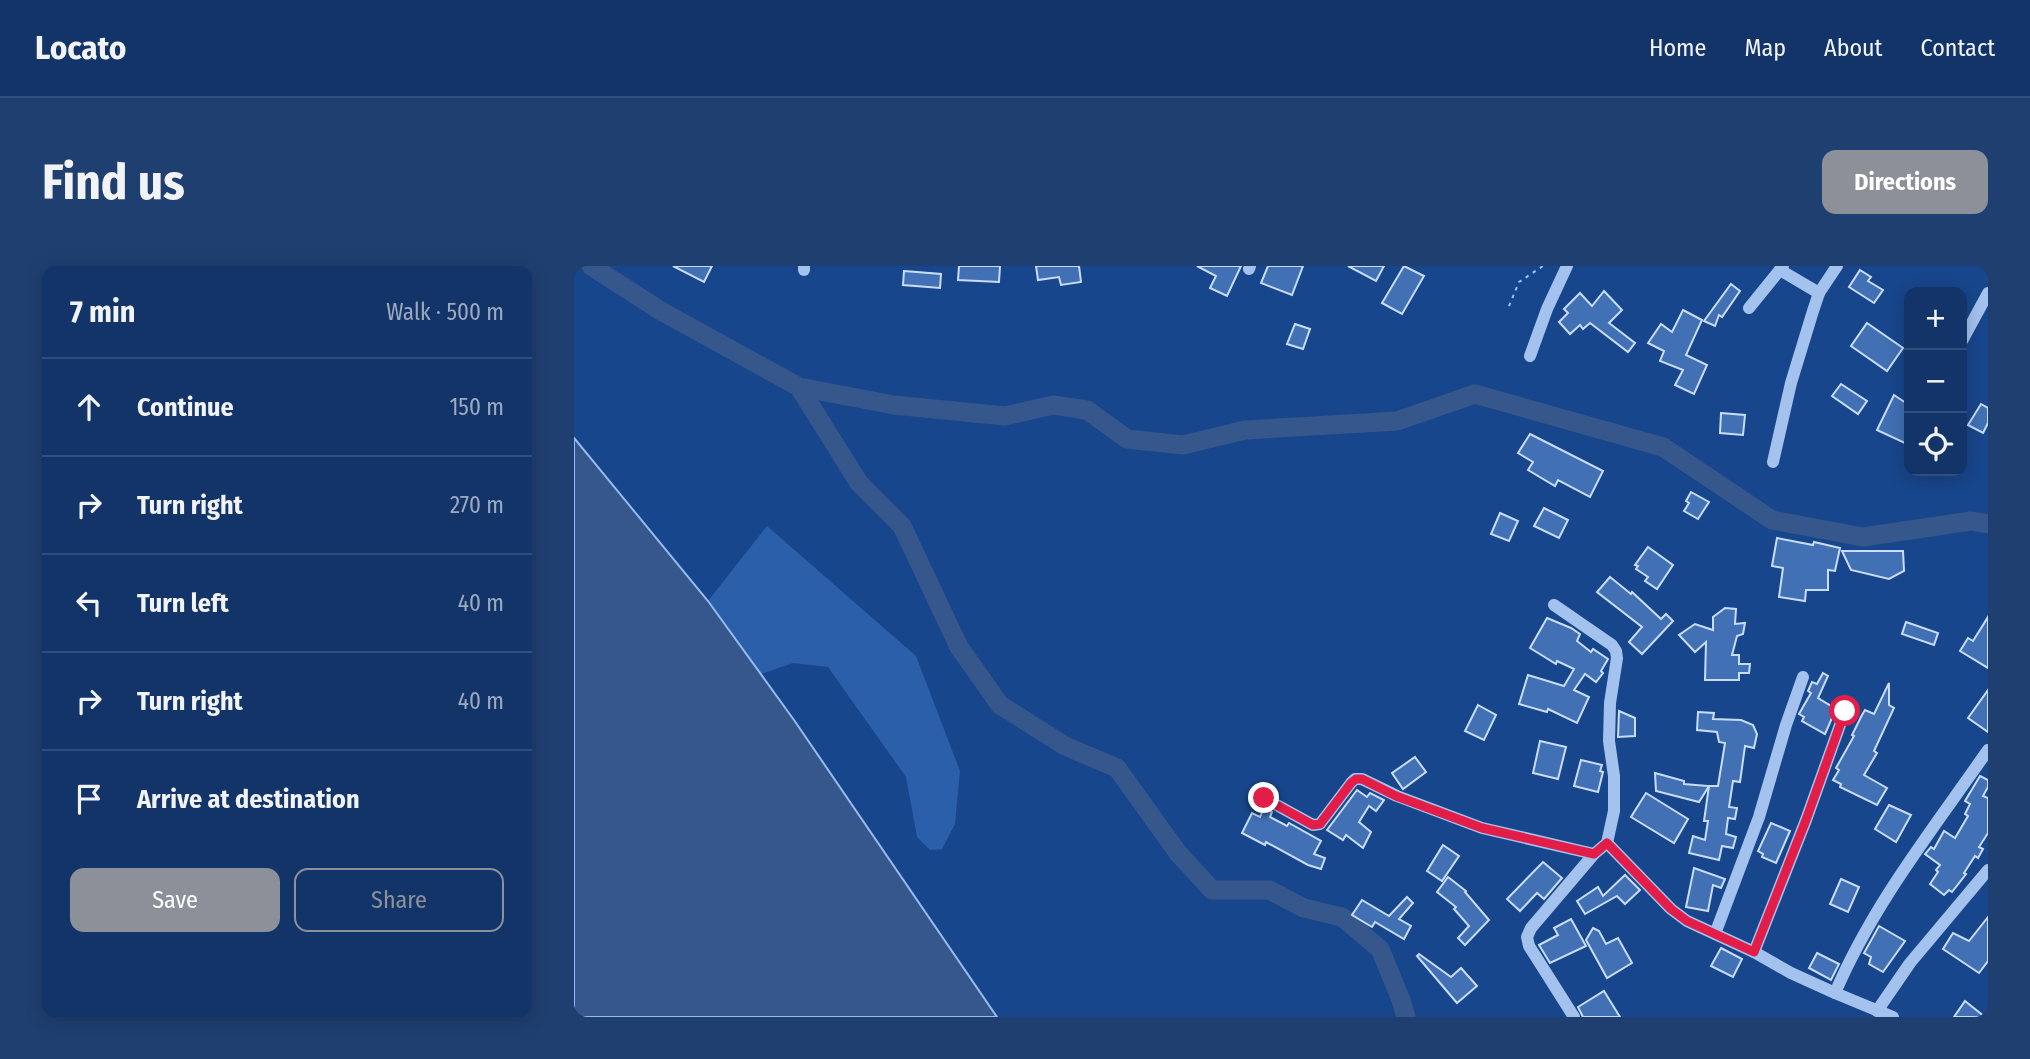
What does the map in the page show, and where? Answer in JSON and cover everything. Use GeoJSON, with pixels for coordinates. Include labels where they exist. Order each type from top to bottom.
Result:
{"type":"FeatureCollection","features":[{"type":"Feature","properties":{"kind":"street"},"geometry":{"type":"LineString","coordinates":[[1530,356],[1547,309],[1567,266]]}},
{"type":"Feature","properties":{"kind":"street"},"geometry":{"type":"LineString","coordinates":[[1773,462],[1791,383],[1819,293],[1838,266]]}},
{"type":"Feature","properties":{"kind":"street"},"geometry":{"type":"LineString","coordinates":[[1749,308],[1782,268],[1819,293]]}},
{"type":"Feature","properties":{"kind":"street"},"geometry":{"type":"LineString","coordinates":[[1967,332],[1988,293]]}},
{"type":"Feature","properties":{"kind":"street"},"geometry":{"type":"LineString","coordinates":[[1554,605],[1612,645],[1616,651],[1609,741],[1614,801],[1607,843],[1594,854],[1531,928],[1527,937],[1529,946],[1574,1017]]}},
{"type":"Feature","properties":{"kind":"street"},"geometry":{"type":"LineString","coordinates":[[1715,934],[1759,817],[1803,677]]}},
{"type":"Feature","properties":{"kind":"street"},"geometry":{"type":"LineString","coordinates":[[1754,952],[1845,711]]}},
{"type":"Feature","properties":{"kind":"street"},"geometry":{"type":"LineString","coordinates":[[1835,993],[1863,933],[1885,896],[1988,750]]}},
{"type":"Feature","properties":{"kind":"street"},"geometry":{"type":"LineString","coordinates":[[1264,798],[1313,825],[1320,824],[1351,783],[1362,779],[1396,796],[1482,828],[1594,854]]}},
{"type":"Feature","properties":{"kind":"street"},"geometry":{"type":"LineString","coordinates":[[1607,843],[1671,909],[1687,921],[1835,993],[1893,1017]]}},
{"type":"Feature","properties":{"kind":"street"},"geometry":{"type":"LineString","coordinates":[[1877,1011],[1910,964],[1988,870]]}},
{"type":"Feature","properties":{"kind":"path"},"geometry":{"type":"LineString","coordinates":[[1508,306],[1519,282],[1543,266]]}},
{"type":"Feature","properties":{"kind":"shaded area"},"geometry":{"type":"Polygon","coordinates":[[[574,438],[708,601],[794,720],[997,1017],[574,1017],[574,438]]]}},
{"type":"Feature","properties":{"kind":"shaded area"},"geometry":{"type":"Polygon","coordinates":[[[767,526],[916,656],[960,771],[955,824],[942,849],[930,850],[917,837],[906,777],[828,667],[793,663],[761,674],[708,601],[767,526]]]}},
{"type":"Feature","properties":{"kind":"building"},"geometry":{"type":"Polygon","coordinates":[[[673,266],[712,266],[704,282],[673,266]]]}},
{"type":"Feature","properties":{"kind":"building"},"geometry":{"type":"Polygon","coordinates":[[[959,266],[1000,266],[999,282],[958,280],[959,266]]]}},
{"type":"Feature","properties":{"kind":"building"},"geometry":{"type":"Polygon","coordinates":[[[1036,266],[1079,266],[1081,282],[1061,285],[1059,277],[1038,280],[1036,266]]]}},
{"type":"Feature","properties":{"kind":"building"},"geometry":{"type":"Polygon","coordinates":[[[1197,266],[1241,266],[1227,296],[1210,288],[1216,276],[1197,266]]]}},
{"type":"Feature","properties":{"kind":"building"},"geometry":{"type":"Polygon","coordinates":[[[1268,266],[1303,266],[1292,295],[1261,283],[1268,266]]]}},
{"type":"Feature","properties":{"kind":"building"},"geometry":{"type":"Polygon","coordinates":[[[1348,266],[1384,266],[1376,281],[1348,266]]]}},
{"type":"Feature","properties":{"kind":"building"},"geometry":{"type":"Polygon","coordinates":[[[1404,266],[1424,276],[1402,314],[1382,303],[1404,266]]]}},
{"type":"Feature","properties":{"kind":"building"},"geometry":{"type":"Polygon","coordinates":[[[1860,270],[1871,277],[1868,281],[1883,290],[1874,303],[1849,287],[1860,270]]]}},
{"type":"Feature","properties":{"kind":"building"},"geometry":{"type":"Polygon","coordinates":[[[904,271],[941,274],[940,288],[903,285],[904,271]]]}},
{"type":"Feature","properties":{"kind":"building"},"geometry":{"type":"Polygon","coordinates":[[[1731,284],[1740,291],[1722,317],[1719,315],[1715,326],[1704,321],[1731,284]]]}},
{"type":"Feature","properties":{"kind":"building"},"geometry":{"type":"Polygon","coordinates":[[[1604,291],[1622,310],[1609,323],[1635,343],[1628,352],[1590,323],[1583,329],[1580,325],[1570,334],[1559,322],[1568,313],[1564,309],[1580,293],[1592,306],[1604,291]]]}},
{"type":"Feature","properties":{"kind":"building"},"geometry":{"type":"Polygon","coordinates":[[[1683,310],[1702,320],[1686,355],[1707,365],[1694,394],[1675,385],[1683,370],[1660,361],[1664,351],[1648,343],[1661,324],[1672,332],[1683,310]]]}},
{"type":"Feature","properties":{"kind":"building"},"geometry":{"type":"Polygon","coordinates":[[[1867,323],[1903,348],[1887,371],[1851,346],[1867,323]]]}},
{"type":"Feature","properties":{"kind":"building"},"geometry":{"type":"Polygon","coordinates":[[[1295,324],[1310,329],[1303,349],[1287,344],[1295,324]]]}},
{"type":"Feature","properties":{"kind":"building"},"geometry":{"type":"Polygon","coordinates":[[[1841,384],[1867,401],[1858,414],[1832,396],[1841,384]]]}},
{"type":"Feature","properties":{"kind":"building"},"geometry":{"type":"Polygon","coordinates":[[[1894,395],[1904,402],[1904,443],[1877,430],[1894,395]]]}},
{"type":"Feature","properties":{"kind":"building"},"geometry":{"type":"Polygon","coordinates":[[[1981,404],[1988,408],[1988,423],[1983,433],[1968,425],[1981,404]]]}},
{"type":"Feature","properties":{"kind":"building"},"geometry":{"type":"Polygon","coordinates":[[[1721,413],[1745,415],[1743,435],[1720,433],[1721,413]]]}},
{"type":"Feature","properties":{"kind":"building"},"geometry":{"type":"Polygon","coordinates":[[[1530,434],[1603,471],[1590,497],[1558,480],[1555,486],[1528,470],[1533,462],[1518,453],[1530,434]]]}},
{"type":"Feature","properties":{"kind":"building"},"geometry":{"type":"Polygon","coordinates":[[[1691,492],[1709,502],[1698,519],[1684,511],[1691,492]]]}},
{"type":"Feature","properties":{"kind":"building"},"geometry":{"type":"Polygon","coordinates":[[[1544,508],[1568,520],[1559,538],[1534,526],[1544,508]]]}},
{"type":"Feature","properties":{"kind":"building"},"geometry":{"type":"Polygon","coordinates":[[[1500,513],[1518,521],[1509,541],[1491,534],[1500,513]]]}},
{"type":"Feature","properties":{"kind":"building"},"geometry":{"type":"Polygon","coordinates":[[[1777,538],[1840,548],[1835,571],[1828,570],[1828,590],[1806,590],[1805,601],[1779,597],[1783,568],[1772,566],[1777,538]]]}},
{"type":"Feature","properties":{"kind":"building"},"geometry":{"type":"Polygon","coordinates":[[[1648,547],[1673,565],[1657,589],[1645,581],[1648,577],[1636,569],[1638,566],[1635,565],[1648,547]]]}},
{"type":"Feature","properties":{"kind":"building"},"geometry":{"type":"Polygon","coordinates":[[[1842,551],[1903,551],[1904,571],[1889,579],[1851,570],[1842,551]]]}},
{"type":"Feature","properties":{"kind":"building"},"geometry":{"type":"Polygon","coordinates":[[[1610,577],[1631,594],[1632,592],[1661,619],[1666,614],[1673,621],[1642,654],[1629,642],[1642,627],[1597,592],[1610,577]]]}},
{"type":"Feature","properties":{"kind":"building"},"geometry":{"type":"Polygon","coordinates":[[[1725,608],[1736,609],[1735,624],[1745,623],[1743,634],[1737,636],[1732,655],[1739,655],[1739,664],[1750,664],[1749,673],[1739,673],[1739,680],[1705,680],[1706,642],[1695,652],[1679,635],[1695,624],[1713,630],[1713,617],[1725,608]]]}},
{"type":"Feature","properties":{"kind":"building"},"geometry":{"type":"Polygon","coordinates":[[[1988,617],[1988,668],[1960,651],[1968,638],[1973,641],[1988,617]]]}},
{"type":"Feature","properties":{"kind":"building"},"geometry":{"type":"Polygon","coordinates":[[[1547,618],[1580,634],[1577,641],[1591,652],[1593,649],[1608,659],[1596,682],[1585,674],[1574,690],[1589,697],[1577,723],[1548,709],[1547,712],[1519,704],[1528,675],[1564,686],[1574,669],[1557,661],[1556,664],[1530,648],[1547,618]]]}},
{"type":"Feature","properties":{"kind":"building"},"geometry":{"type":"Polygon","coordinates":[[[1906,622],[1938,633],[1934,645],[1902,634],[1906,622]]]}},
{"type":"Feature","properties":{"kind":"building"},"geometry":{"type":"Polygon","coordinates":[[[1823,673],[1828,676],[1818,698],[1836,709],[1825,734],[1802,721],[1804,717],[1799,714],[1811,693],[1808,691],[1812,682],[1817,684],[1823,673]]]}},
{"type":"Feature","properties":{"kind":"building"},"geometry":{"type":"Polygon","coordinates":[[[1889,683],[1889,705],[1894,708],[1874,751],[1877,753],[1864,775],[1887,788],[1877,805],[1840,787],[1841,784],[1833,780],[1839,770],[1836,768],[1862,715],[1865,710],[1874,714],[1889,683]]]}},
{"type":"Feature","properties":{"kind":"building"},"geometry":{"type":"Polygon","coordinates":[[[1988,690],[1988,732],[1968,718],[1988,690]]]}},
{"type":"Feature","properties":{"kind":"building"},"geometry":{"type":"Polygon","coordinates":[[[1478,705],[1496,715],[1484,740],[1465,731],[1478,705]]]}},
{"type":"Feature","properties":{"kind":"building"},"geometry":{"type":"Polygon","coordinates":[[[1619,711],[1635,718],[1635,736],[1618,737],[1619,711]]]}},
{"type":"Feature","properties":{"kind":"building"},"geometry":{"type":"Polygon","coordinates":[[[1698,712],[1714,713],[1713,719],[1741,720],[1753,725],[1757,734],[1754,748],[1745,746],[1740,782],[1733,781],[1729,807],[1737,808],[1735,819],[1728,818],[1726,834],[1736,837],[1733,848],[1722,846],[1719,860],[1689,853],[1693,836],[1705,840],[1708,821],[1704,821],[1709,786],[1718,786],[1725,743],[1719,742],[1717,732],[1697,730],[1698,712]]]}},
{"type":"Feature","properties":{"kind":"building"},"geometry":{"type":"Polygon","coordinates":[[[1540,741],[1566,747],[1558,779],[1533,773],[1540,741]]]}},
{"type":"Feature","properties":{"kind":"building"},"geometry":{"type":"Polygon","coordinates":[[[1415,757],[1426,772],[1403,789],[1392,773],[1415,757]]]}},
{"type":"Feature","properties":{"kind":"building"},"geometry":{"type":"Polygon","coordinates":[[[1581,760],[1602,765],[1598,792],[1574,786],[1581,760]]]}},
{"type":"Feature","properties":{"kind":"building"},"geometry":{"type":"Polygon","coordinates":[[[1655,773],[1684,781],[1684,784],[1709,786],[1699,802],[1656,791],[1655,773]]]}},
{"type":"Feature","properties":{"kind":"building"},"geometry":{"type":"Polygon","coordinates":[[[1980,776],[1988,780],[1983,796],[1988,798],[1988,833],[1979,847],[1983,849],[1978,858],[1975,856],[1964,873],[1966,874],[1952,892],[1949,890],[1944,895],[1930,884],[1940,865],[1925,854],[1931,847],[1934,849],[1944,831],[1955,838],[1968,816],[1965,814],[1970,804],[1965,801],[1980,776]]]}},
{"type":"Feature","properties":{"kind":"building"},"geometry":{"type":"Polygon","coordinates":[[[1357,790],[1367,797],[1370,793],[1384,800],[1376,811],[1369,806],[1359,822],[1371,832],[1363,848],[1346,835],[1343,840],[1327,830],[1357,790]]]}},
{"type":"Feature","properties":{"kind":"building"},"geometry":{"type":"Polygon","coordinates":[[[1646,793],[1688,819],[1674,843],[1631,817],[1646,793]]]}},
{"type":"Feature","properties":{"kind":"building"},"geometry":{"type":"Polygon","coordinates":[[[1889,805],[1911,815],[1896,842],[1875,829],[1889,805]]]}},
{"type":"Feature","properties":{"kind":"building"},"geometry":{"type":"Polygon","coordinates":[[[1264,808],[1272,812],[1270,817],[1287,826],[1289,823],[1321,841],[1314,854],[1325,858],[1321,869],[1242,833],[1252,813],[1260,817],[1264,808]]]}},
{"type":"Feature","properties":{"kind":"building"},"geometry":{"type":"Polygon","coordinates":[[[1771,823],[1790,831],[1776,863],[1762,857],[1763,854],[1758,851],[1771,823]]]}},
{"type":"Feature","properties":{"kind":"building"},"geometry":{"type":"Polygon","coordinates":[[[1443,845],[1459,856],[1442,881],[1427,871],[1443,845]]]}},
{"type":"Feature","properties":{"kind":"building"},"geometry":{"type":"Polygon","coordinates":[[[1543,862],[1562,878],[1544,899],[1537,893],[1520,911],[1507,899],[1543,862]]]}},
{"type":"Feature","properties":{"kind":"building"},"geometry":{"type":"Polygon","coordinates":[[[1694,868],[1725,879],[1721,888],[1713,885],[1708,911],[1686,907],[1694,868]]]}},
{"type":"Feature","properties":{"kind":"building"},"geometry":{"type":"Polygon","coordinates":[[[1625,875],[1640,890],[1625,904],[1617,896],[1585,914],[1577,901],[1598,887],[1603,896],[1625,875]]]}},
{"type":"Feature","properties":{"kind":"building"},"geometry":{"type":"Polygon","coordinates":[[[1448,877],[1466,891],[1489,920],[1465,945],[1458,938],[1469,926],[1454,909],[1456,907],[1437,892],[1448,877]]]}},
{"type":"Feature","properties":{"kind":"building"},"geometry":{"type":"Polygon","coordinates":[[[1841,879],[1859,887],[1848,912],[1830,904],[1841,879]]]}},
{"type":"Feature","properties":{"kind":"building"},"geometry":{"type":"Polygon","coordinates":[[[1407,897],[1413,903],[1399,919],[1411,926],[1404,939],[1375,922],[1372,927],[1352,915],[1362,900],[1389,916],[1407,897]]]}},
{"type":"Feature","properties":{"kind":"building"},"geometry":{"type":"Polygon","coordinates":[[[1988,917],[1988,961],[1979,973],[1943,949],[1953,933],[1969,941],[1988,917]]]}},
{"type":"Feature","properties":{"kind":"building"},"geometry":{"type":"Polygon","coordinates":[[[1571,919],[1586,946],[1550,963],[1539,945],[1558,935],[1554,928],[1571,919]]]}},
{"type":"Feature","properties":{"kind":"building"},"geometry":{"type":"Polygon","coordinates":[[[1879,926],[1905,941],[1883,972],[1869,964],[1871,957],[1864,953],[1879,926]]]}},
{"type":"Feature","properties":{"kind":"building"},"geometry":{"type":"Polygon","coordinates":[[[1593,928],[1599,931],[1606,944],[1618,938],[1632,963],[1607,978],[1586,940],[1593,928]]]}},
{"type":"Feature","properties":{"kind":"building"},"geometry":{"type":"Polygon","coordinates":[[[1721,948],[1742,959],[1733,977],[1711,966],[1721,948]]]}},
{"type":"Feature","properties":{"kind":"building"},"geometry":{"type":"Polygon","coordinates":[[[1817,953],[1839,964],[1831,980],[1809,968],[1817,953]]]}},
{"type":"Feature","properties":{"kind":"building"},"geometry":{"type":"Polygon","coordinates":[[[1419,954],[1451,977],[1461,968],[1477,986],[1457,1003],[1417,956],[1419,954]]]}},
{"type":"Feature","properties":{"kind":"building"},"geometry":{"type":"Polygon","coordinates":[[[1604,991],[1620,1017],[1583,1017],[1578,1007],[1604,991]]]}},
{"type":"Feature","properties":{"kind":"building"},"geometry":{"type":"Polygon","coordinates":[[[1965,1001],[1985,1017],[1954,1017],[1965,1001]]]}},
{"type":"Feature","properties":{"kind":"waterway"},"geometry":{"type":"LineString","coordinates":[[591,266],[661,311],[799,387],[894,405],[1005,416],[1053,405],[1087,410],[1127,439],[1183,445],[1245,430],[1397,421],[1475,394],[1663,447],[1772,520],[1863,537],[1971,521],[1988,524]]}},
{"type":"Feature","properties":{"kind":"waterway"},"geometry":{"type":"LineString","coordinates":[[799,387],[859,483],[902,526],[959,647],[1000,705],[1065,746],[1117,768],[1178,853],[1212,890],[1269,890],[1304,908],[1342,917],[1380,949],[1406,1017]]}},
{"type":"Feature","properties":{"kind":"route"},"geometry":{"type":"LineString","coordinates":[[1264,798],[1313,825],[1320,824],[1351,783],[1362,779],[1396,796],[1482,828],[1594,854],[1607,843],[1671,909],[1687,921],[1754,952],[1845,711]]}}]}
